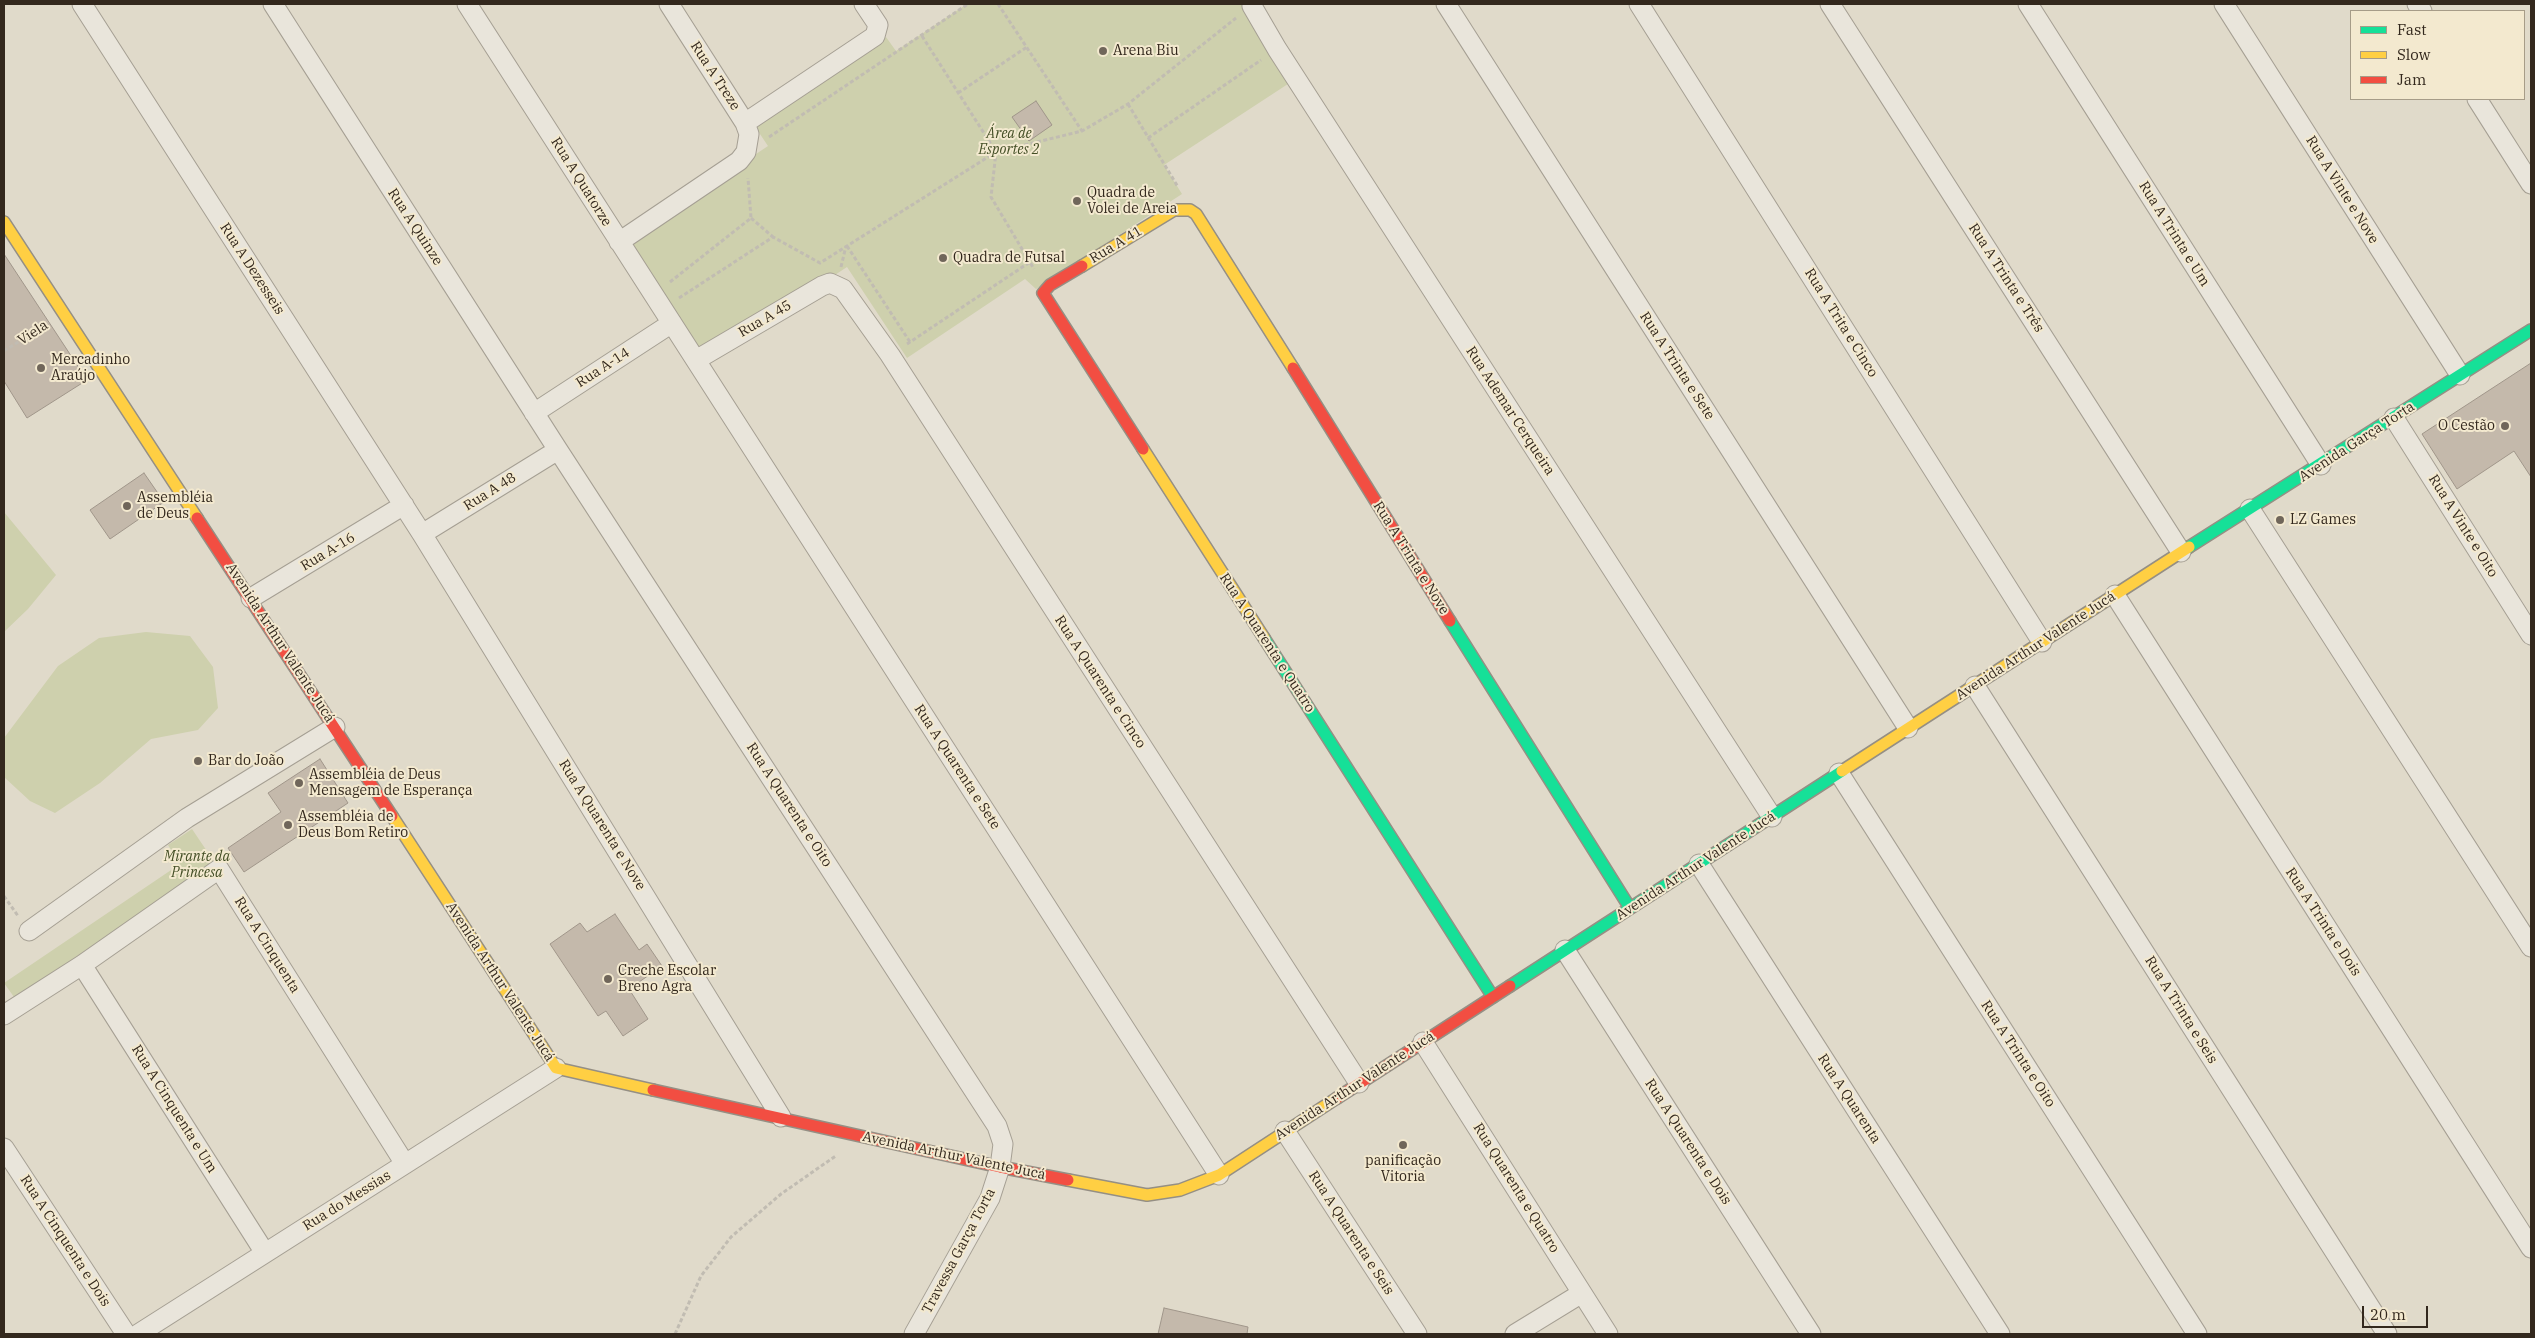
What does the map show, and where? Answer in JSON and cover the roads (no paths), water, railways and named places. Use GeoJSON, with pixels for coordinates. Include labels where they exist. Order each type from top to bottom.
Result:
{"type":"FeatureCollection","features":[{"type":"Feature","properties":{"kind":"street","name":"Rua A Dezesseis"},"geometry":{"type":"LineString","coordinates":[[82,4],[422,534]]}},
{"type":"Feature","properties":{"kind":"street","name":"Rua A Quinze"},"geometry":{"type":"LineString","coordinates":[[273,4],[558,450]]}},
{"type":"Feature","properties":{"kind":"street","name":"Rua A Quatorze"},"geometry":{"type":"LineString","coordinates":[[467,4],[696,360]]}},
{"type":"Feature","properties":{"kind":"street","name":"Rua A Treze"},"geometry":{"type":"LineString","coordinates":[[619,242],[739,161],[746,152],[749,134],[745,123],[669,4]]}},
{"type":"Feature","properties":{"kind":"street"},"geometry":{"type":"LineString","coordinates":[[745,123],[875,36],[878,26],[864,4]]}},
{"type":"Feature","properties":{"kind":"street","name":"Rua Ademar Cerqueira"},"geometry":{"type":"LineString","coordinates":[[1253,4],[1277,49],[1772,817]]}},
{"type":"Feature","properties":{"kind":"street","name":"Rua A Trinta e Sete"},"geometry":{"type":"LineString","coordinates":[[1446,4],[1908,728]]}},
{"type":"Feature","properties":{"kind":"street","name":"Rua A Trita e Cinco"},"geometry":{"type":"LineString","coordinates":[[1639,4],[2042,642]]}},
{"type":"Feature","properties":{"kind":"street","name":"Rua A Trinta e Três"},"geometry":{"type":"LineString","coordinates":[[1830,4],[2181,552]]}},
{"type":"Feature","properties":{"kind":"street","name":"Rua A Trinta e Um"},"geometry":{"type":"LineString","coordinates":[[2028,4],[2321,465]]}},
{"type":"Feature","properties":{"kind":"street","name":"Rua A Vinte e Nove"},"geometry":{"type":"LineString","coordinates":[[2224,4],[2460,375]]}},
{"type":"Feature","properties":{"kind":"street"},"geometry":{"type":"LineString","coordinates":[[2478,100],[2531,184]]}},
{"type":"Feature","properties":{"kind":"street","name":"Rua A 41"},"geometry":{"type":"LineString","coordinates":[[1045,289],[1174,210],[1190,210]]}},
{"type":"Feature","properties":{"kind":"street","name":"Rua A Trinta e Nove"},"geometry":{"type":"LineString","coordinates":[[1190,210],[1201,223],[1630,908]]}},
{"type":"Feature","properties":{"kind":"street","name":"Avenida Arthur Valente Jucá"},"geometry":{"type":"LineString","coordinates":[[4,222],[62,314],[251,598],[556,1068],[1000,1167],[1147,1195],[1180,1190],[1219,1175],[2181,552]]}},
{"type":"Feature","properties":{"kind":"street","name":"Rua A 45"},"geometry":{"type":"LineString","coordinates":[[696,360],[822,286],[830,283],[837,284]]}},
{"type":"Feature","properties":{"kind":"street","name":"Rua A Quarenta e Cinco"},"geometry":{"type":"LineString","coordinates":[[837,284],[843,288],[890,355],[1359,1083]]}},
{"type":"Feature","properties":{"kind":"street","name":"Rua A Quarenta e Quatro"},"geometry":{"type":"LineString","coordinates":[[1045,289],[1043,293],[1492,997]]}},
{"type":"Feature","properties":{"kind":"street","name":"Rua A-14"},"geometry":{"type":"LineString","coordinates":[[534,413],[662,309]]}},
{"type":"Feature","properties":{"kind":"street","name":"Avenida Garça Torta"},"geometry":{"type":"LineString","coordinates":[[2181,552],[2531,331]]}},
{"type":"Feature","properties":{"kind":"street","name":"Rua A Quarenta e Sete"},"geometry":{"type":"LineString","coordinates":[[696,360],[1219,1175]]}},
{"type":"Feature","properties":{"kind":"street","name":"Rua A Vinte e Oito"},"geometry":{"type":"LineString","coordinates":[[2394,418],[2531,635]]}},
{"type":"Feature","properties":{"kind":"street","name":"Rua A 48"},"geometry":{"type":"LineString","coordinates":[[422,534],[558,450]]}},
{"type":"Feature","properties":{"kind":"street","name":"Rua A Quarenta e Oito"},"geometry":{"type":"LineString","coordinates":[[558,450],[997,1126],[1003,1144],[1000,1167]]}},
{"type":"Feature","properties":{"kind":"street","name":"Rua A-16"},"geometry":{"type":"LineString","coordinates":[[251,598],[404,505]]}},
{"type":"Feature","properties":{"kind":"street"},"geometry":{"type":"LineString","coordinates":[[2250,509],[2531,947]]}},
{"type":"Feature","properties":{"kind":"street","name":"Rua A Quarenta e Nove"},"geometry":{"type":"LineString","coordinates":[[422,534],[781,1117]]}},
{"type":"Feature","properties":{"kind":"street","name":"Rua A Trinta e Dois"},"geometry":{"type":"LineString","coordinates":[[2115,595],[2531,1248]]}},
{"type":"Feature","properties":{"kind":"street","name":"Rua A Trinta e Seis"},"geometry":{"type":"LineString","coordinates":[[1975,686],[2387,1334]]}},
{"type":"Feature","properties":{"kind":"street"},"geometry":{"type":"LineString","coordinates":[[29,931],[187,818],[335,727]]}},
{"type":"Feature","properties":{"kind":"street","name":"Rua A Trinta e Oito"},"geometry":{"type":"LineString","coordinates":[[1839,773],[2197,1334]]}},
{"type":"Feature","properties":{"kind":"street","name":"Rua A Quarenta"},"geometry":{"type":"LineString","coordinates":[[1699,864],[2000,1334]]}},
{"type":"Feature","properties":{"kind":"street","name":"Rua A Cinquenta"},"geometry":{"type":"LineString","coordinates":[[4,1015],[82,965],[219,869],[405,1164]]}},
{"type":"Feature","properties":{"kind":"street","name":"Rua A Quarenta e Dois"},"geometry":{"type":"LineString","coordinates":[[1565,950],[1811,1334]]}},
{"type":"Feature","properties":{"kind":"street","name":"Rua A Cinquenta e Um"},"geometry":{"type":"LineString","coordinates":[[82,965],[265,1253]]}},
{"type":"Feature","properties":{"kind":"street","name":"Rua Quarenta e Quatro"},"geometry":{"type":"LineString","coordinates":[[1423,1042],[1608,1334]]}},
{"type":"Feature","properties":{"kind":"street","name":"Rua do Messias"},"geometry":{"type":"LineString","coordinates":[[138,1334],[556,1068]]}},
{"type":"Feature","properties":{"kind":"street","name":"Rua A Quarenta e Seis"},"geometry":{"type":"LineString","coordinates":[[1285,1131],[1417,1334]]}},
{"type":"Feature","properties":{"kind":"street","name":"Rua A Cinquenta e Dois"},"geometry":{"type":"LineString","coordinates":[[4,1148],[126,1334]]}},
{"type":"Feature","properties":{"kind":"street","name":"Travessa Garça Torta"},"geometry":{"type":"LineString","coordinates":[[914,1334],[990,1198],[1000,1167]]}},
{"type":"Feature","properties":{"kind":"street"},"geometry":{"type":"LineString","coordinates":[[1514,1334],[1582,1293]]}},
{"type":"Feature","properties":{"kind":"place","name":"Arena Biu"},"geometry":{"type":"Point","coordinates":[1103,51]}},
{"type":"Feature","properties":{"kind":"place","name":"Quadra de Volei de Areia"},"geometry":{"type":"Point","coordinates":[1077,201]}},
{"type":"Feature","properties":{"kind":"place","name":"Quadra de Futsal"},"geometry":{"type":"Point","coordinates":[943,258]}},
{"type":"Feature","properties":{"kind":"place","name":"Mercadinho Araújo"},"geometry":{"type":"Point","coordinates":[41,368]}},
{"type":"Feature","properties":{"kind":"place","name":"O Cestão"},"geometry":{"type":"Point","coordinates":[2505,426]}},
{"type":"Feature","properties":{"kind":"place","name":"Assembléia de Deus"},"geometry":{"type":"Point","coordinates":[127,506]}},
{"type":"Feature","properties":{"kind":"place","name":"LZ Games"},"geometry":{"type":"Point","coordinates":[2280,520]}},
{"type":"Feature","properties":{"kind":"place","name":"Bar do João"},"geometry":{"type":"Point","coordinates":[198,761]}},
{"type":"Feature","properties":{"kind":"place","name":"Assembléia de Deus Mensagem de Esperança"},"geometry":{"type":"Point","coordinates":[299,783]}},
{"type":"Feature","properties":{"kind":"place","name":"Assembléia de Deus Bom Retiro"},"geometry":{"type":"Point","coordinates":[288,825]}},
{"type":"Feature","properties":{"kind":"place","name":"Creche Escolar Breno Agra"},"geometry":{"type":"Point","coordinates":[608,979]}},
{"type":"Feature","properties":{"kind":"place","name":"panificação Vitoria"},"geometry":{"type":"Point","coordinates":[1403,1145]}},
{"type":"Feature","properties":{"kind":"park label","name":"Área de Esportes 2"},"geometry":{"type":"Point","coordinates":[1009,142]}},
{"type":"Feature","properties":{"kind":"park label","name":"Mirante da Princesa"},"geometry":{"type":"Point","coordinates":[197,866]}}]}
